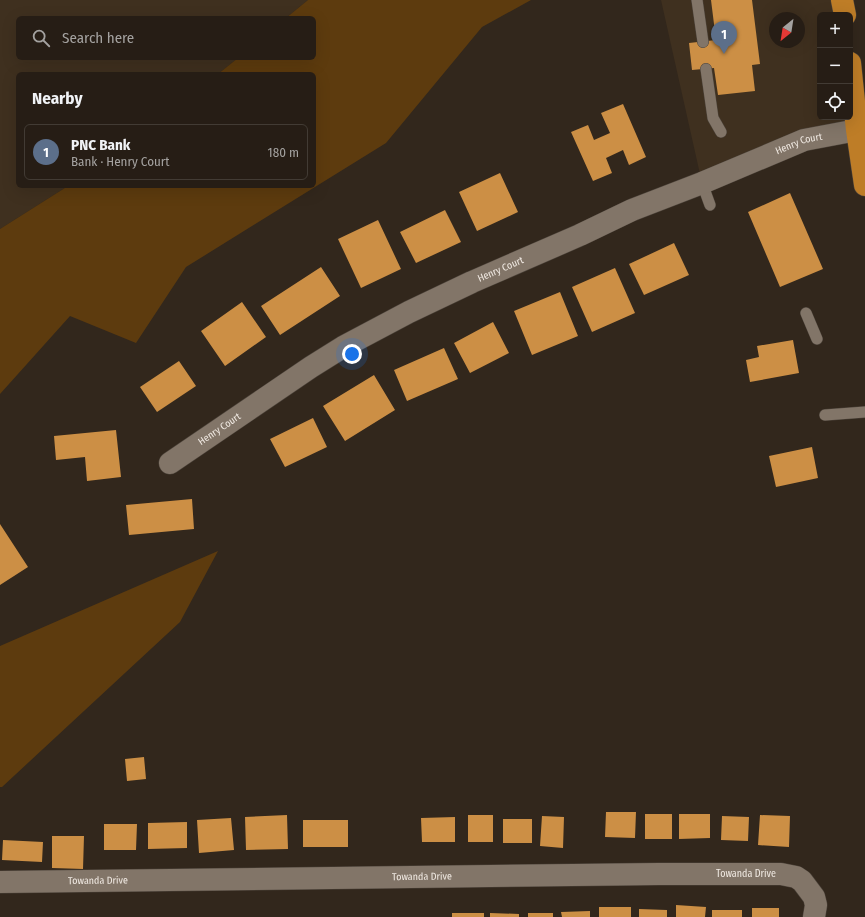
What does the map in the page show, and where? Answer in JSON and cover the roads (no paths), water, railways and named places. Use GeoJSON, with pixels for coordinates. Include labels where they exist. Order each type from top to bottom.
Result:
{"type":"FeatureCollection","features":[{"type":"Feature","properties":{"kind":"highway"},"geometry":{"type":"LineString","coordinates":[[842,0],[844,12]]}},
{"type":"Feature","properties":{"kind":"highway"},"geometry":{"type":"LineString","coordinates":[[853,75],[860,102],[857,130],[865,185]]}},
{"type":"Feature","properties":{"kind":"street","name":"Henry Court"},"geometry":{"type":"LineString","coordinates":[[170,463],[311,367],[383,325],[472,282],[580,235],[632,210],[702,183],[804,140],[857,130]]}},
{"type":"Feature","properties":{"kind":"street","name":"Towanda Drive"},"geometry":{"type":"LineString","coordinates":[[0,882],[659,874],[781,874],[796,877],[802,881],[814,897],[816,905],[814,917]]}},
{"type":"Feature","properties":{"kind":"lane"},"geometry":{"type":"LineString","coordinates":[[697,0],[703,42]]}},
{"type":"Feature","properties":{"kind":"lane"},"geometry":{"type":"LineString","coordinates":[[706,69],[713,118],[721,132]]}},
{"type":"Feature","properties":{"kind":"lane"},"geometry":{"type":"LineString","coordinates":[[702,183],[710,205]]}},
{"type":"Feature","properties":{"kind":"lane"},"geometry":{"type":"LineString","coordinates":[[806,313],[817,340]]}},
{"type":"Feature","properties":{"kind":"lane"},"geometry":{"type":"LineString","coordinates":[[824,415],[865,412]]}},
{"type":"Feature","properties":{"kind":"place","name":"PNC Bank"},"geometry":{"type":"Point","coordinates":[724,54]}}]}
